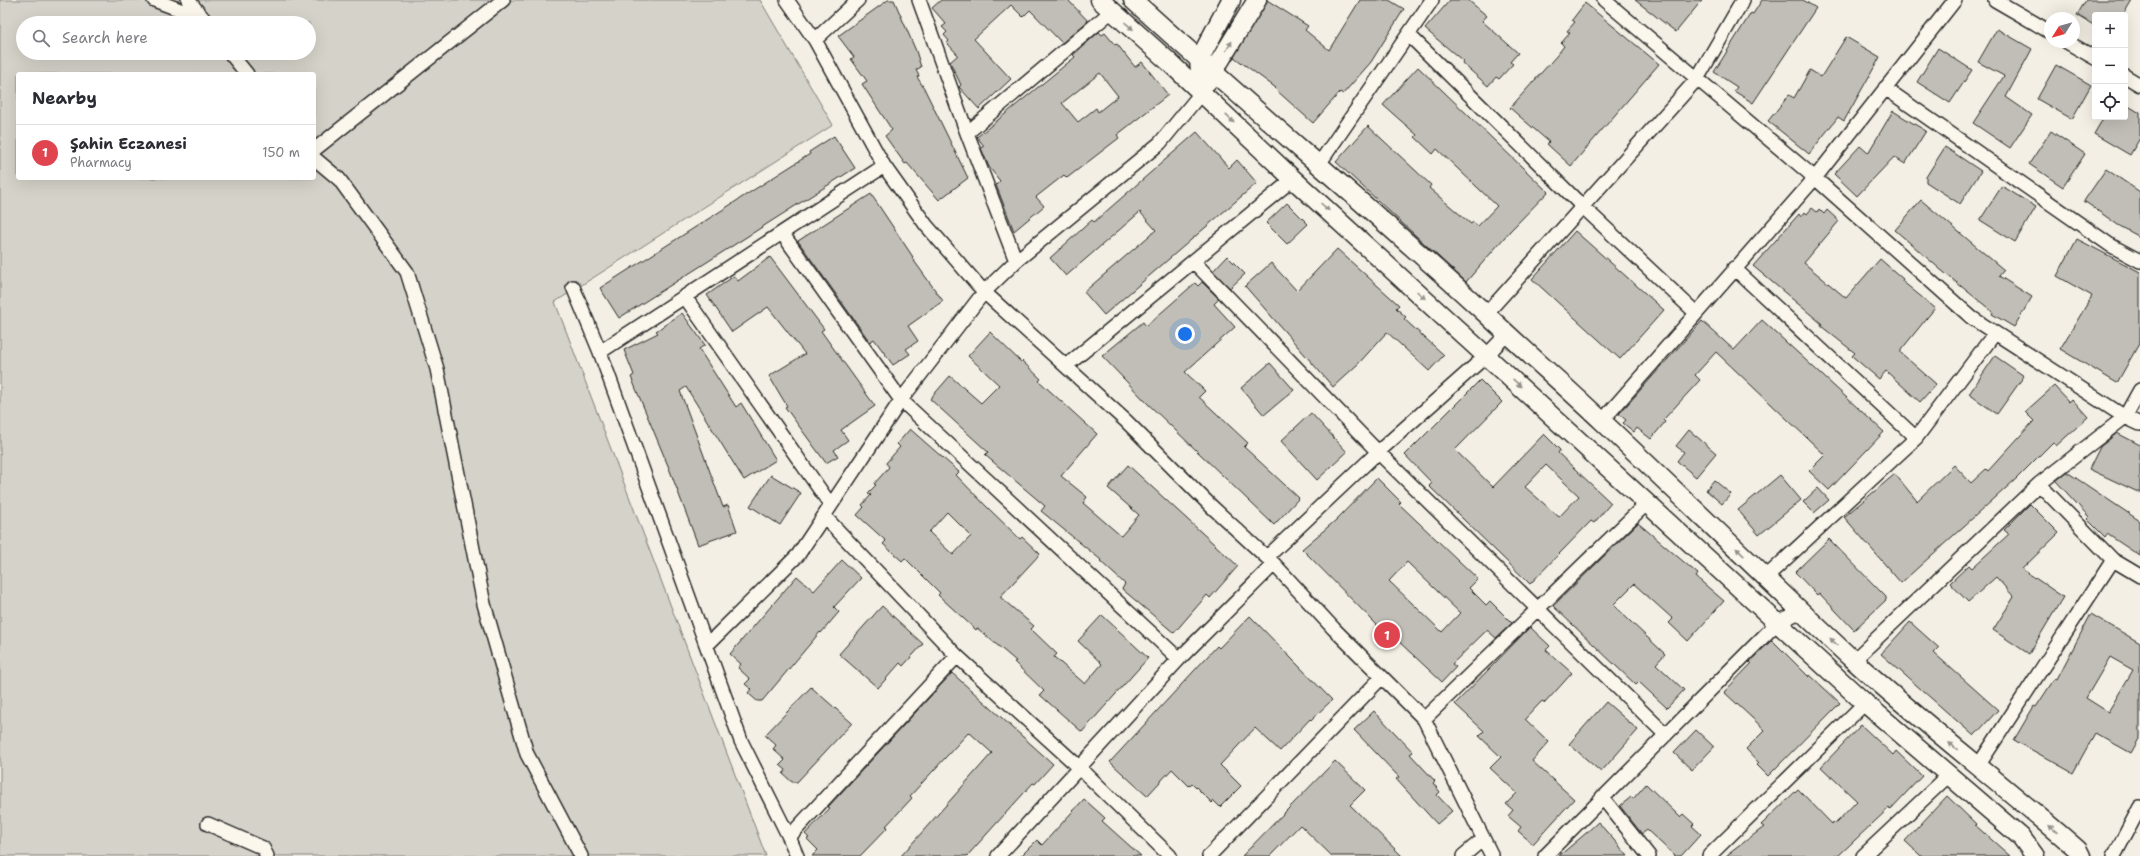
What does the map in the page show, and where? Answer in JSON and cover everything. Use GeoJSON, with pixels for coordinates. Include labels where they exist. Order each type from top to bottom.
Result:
{"type":"FeatureCollection","features":[{"type":"Feature","properties":{"kind":"street"},"geometry":{"type":"LineString","coordinates":[[154,0],[193,16]]}},
{"type":"Feature","properties":{"kind":"street"},"geometry":{"type":"LineString","coordinates":[[188,0],[201,16]]}},
{"type":"Feature","properties":{"kind":"street"},"geometry":{"type":"LineString","coordinates":[[316,148],[503,0]]}},
{"type":"Feature","properties":{"kind":"street"},"geometry":{"type":"LineString","coordinates":[[787,0],[815,40],[884,166],[926,225],[984,292],[1126,420],[1211,506],[1270,561],[1334,629],[1424,719],[1492,856]]}},
{"type":"Feature","properties":{"kind":"street"},"geometry":{"type":"LineString","coordinates":[[815,40],[858,0]]}},
{"type":"Feature","properties":{"kind":"street"},"geometry":{"type":"LineString","coordinates":[[919,0],[1016,262]]}},
{"type":"Feature","properties":{"kind":"street"},"geometry":{"type":"LineString","coordinates":[[1133,0],[1212,73],[1319,164],[1486,314],[1602,421],[1854,660],[1920,719],[2072,846],[2080,856]]}},
{"type":"Feature","properties":{"kind":"street"},"geometry":{"type":"LineString","coordinates":[[1202,92],[1199,60],[1231,0]]}},
{"type":"Feature","properties":{"kind":"street"},"geometry":{"type":"LineString","coordinates":[[707,645],[798,555],[901,400],[984,292],[1016,262],[1160,143],[1202,92],[1257,0]]}},
{"type":"Feature","properties":{"kind":"street"},"geometry":{"type":"LineString","coordinates":[[1319,164],[1432,0]]}},
{"type":"Feature","properties":{"kind":"street"},"geometry":{"type":"LineString","coordinates":[[1604,0],[1814,178],[1972,318],[2125,416],[2140,424]]}},
{"type":"Feature","properties":{"kind":"street"},"geometry":{"type":"LineString","coordinates":[[1486,314],[1697,79],[1743,0]]}},
{"type":"Feature","properties":{"kind":"street"},"geometry":{"type":"LineString","coordinates":[[1602,421],[1695,312],[1814,178],[1955,0]]}},
{"type":"Feature","properties":{"kind":"street"},"geometry":{"type":"LineString","coordinates":[[1995,0],[2044,29]]}},
{"type":"Feature","properties":{"kind":"street"},"geometry":{"type":"LineString","coordinates":[[967,133],[1106,6],[1202,92],[1293,179],[1487,355],[1865,703],[2021,837],[2035,856]]}},
{"type":"Feature","properties":{"kind":"street"},"geometry":{"type":"LineString","coordinates":[[1409,35],[1582,206],[1695,312]]}},
{"type":"Feature","properties":{"kind":"street"},"geometry":{"type":"LineString","coordinates":[[2078,48],[2092,56]]}},
{"type":"Feature","properties":{"kind":"street"},"geometry":{"type":"LineString","coordinates":[[236,60],[245,72]]}},
{"type":"Feature","properties":{"kind":"street"},"geometry":{"type":"LineString","coordinates":[[2128,78],[2140,85]]}},
{"type":"Feature","properties":{"kind":"street"},"geometry":{"type":"LineString","coordinates":[[1885,88],[2110,245],[2140,261]]}},
{"type":"Feature","properties":{"kind":"street"},"geometry":{"type":"LineString","coordinates":[[316,160],[339,180],[407,272],[438,369],[484,604],[527,754],[581,856]]}},
{"type":"Feature","properties":{"kind":"street"},"geometry":{"type":"LineString","coordinates":[[600,352],[884,166]]}},
{"type":"Feature","properties":{"kind":"street"},"geometry":{"type":"LineString","coordinates":[[1066,366],[1293,179]]}},
{"type":"Feature","properties":{"kind":"street"},"geometry":{"type":"LineString","coordinates":[[782,233],[901,400],[1179,659]]}},
{"type":"Feature","properties":{"kind":"street"},"geometry":{"type":"LineString","coordinates":[[1194,262],[1378,452],[1666,734]]}},
{"type":"Feature","properties":{"kind":"street"},"geometry":{"type":"LineString","coordinates":[[1734,268],[1916,438]]}},
{"type":"Feature","properties":{"kind":"street"},"geometry":{"type":"LineString","coordinates":[[573,287],[600,352],[741,741],[797,856]]}},
{"type":"Feature","properties":{"kind":"street"},"geometry":{"type":"LineString","coordinates":[[685,297],[828,510],[957,656],[1080,768],[1170,856]]}},
{"type":"Feature","properties":{"kind":"street"},"geometry":{"type":"LineString","coordinates":[[1766,577],[1916,438],[1995,333]]}},
{"type":"Feature","properties":{"kind":"street"},"geometry":{"type":"LineString","coordinates":[[998,856],[1270,561],[1378,452],[1487,355],[1507,334]]}},
{"type":"Feature","properties":{"kind":"street"},"geometry":{"type":"LineString","coordinates":[[1854,660],[2040,484],[2125,416],[2140,390]]}},
{"type":"Feature","properties":{"kind":"street"},"geometry":{"type":"LineString","coordinates":[[2040,484],[2113,560],[2140,576]]}},
{"type":"Feature","properties":{"kind":"street"},"geometry":{"type":"LineString","coordinates":[[1424,719],[1647,503]]}},
{"type":"Feature","properties":{"kind":"street"},"geometry":{"type":"LineString","coordinates":[[1978,766],[2113,560]]}},
{"type":"Feature","properties":{"kind":"street"},"geometry":{"type":"LineString","coordinates":[[1545,856],[1602,796],[1778,622],[1802,612]]}},
{"type":"Feature","properties":{"kind":"street"},"geometry":{"type":"LineString","coordinates":[[789,837],[957,656]]}},
{"type":"Feature","properties":{"kind":"street"},"geometry":{"type":"LineString","coordinates":[[1209,856],[1382,677]]}},
{"type":"Feature","properties":{"kind":"street"},"geometry":{"type":"LineString","coordinates":[[1709,856],[1865,703]]}},
{"type":"Feature","properties":{"kind":"street"},"geometry":{"type":"LineString","coordinates":[[1863,856],[1949,775]]}},
{"type":"Feature","properties":{"kind":"street"},"geometry":{"type":"LineString","coordinates":[[1602,796],[1649,856]]}},
{"type":"Feature","properties":{"kind":"street"},"geometry":{"type":"LineString","coordinates":[[2114,856],[2140,807]]}},
{"type":"Feature","properties":{"kind":"street"},"geometry":{"type":"LineString","coordinates":[[208,824],[263,848],[267,856]]}},
{"type":"Feature","properties":{"kind":"street"},"geometry":{"type":"LineString","coordinates":[[1463,856],[1484,839]]}},
{"type":"Feature","properties":{"kind":"shaded area"},"geometry":{"type":"Polygon","coordinates":[[[0,0],[760,0],[833,125],[555,302],[766,856],[0,856],[0,0]]]}},
{"type":"Feature","properties":{"kind":"building"},"geometry":{"type":"Polygon","coordinates":[[[888,0],[894,0],[916,51],[921,67],[916,70],[919,76],[917,77],[924,88],[968,178],[939,200],[907,163],[905,164],[885,136],[892,130],[862,84],[867,81],[851,59],[854,57],[838,36],[888,0]]]}},
{"type":"Feature","properties":{"kind":"building"},"geometry":{"type":"Polygon","coordinates":[[[941,0],[1068,0],[1088,21],[1062,43],[1030,10],[1023,17],[1011,5],[974,39],[1011,79],[979,109],[959,87],[961,85],[950,62],[958,55],[947,43],[949,41],[944,35],[947,32],[942,27],[946,24],[932,8],[941,0]]]}},
{"type":"Feature","properties":{"kind":"building"},"geometry":{"type":"Polygon","coordinates":[[[1267,0],[1308,26],[1305,30],[1329,50],[1360,0],[1389,0],[1404,9],[1371,62],[1343,94],[1340,92],[1313,123],[1275,89],[1276,88],[1234,57],[1267,0]]]}},
{"type":"Feature","properties":{"kind":"building"},"geometry":{"type":"Polygon","coordinates":[[[1450,0],[1468,0],[1487,16],[1482,21],[1518,53],[1510,62],[1513,64],[1499,79],[1496,77],[1488,86],[1462,63],[1463,61],[1425,29],[1450,0]]]}},
{"type":"Feature","properties":{"kind":"building"},"geometry":{"type":"Polygon","coordinates":[[[1635,0],[1702,0],[1676,32],[1635,0]]]}},
{"type":"Feature","properties":{"kind":"building"},"geometry":{"type":"Polygon","coordinates":[[[1762,0],[1803,0],[1816,8],[1753,103],[1734,91],[1737,87],[1714,72],[1751,13],[1753,14],[1762,0]]]}},
{"type":"Feature","properties":{"kind":"building"},"geometry":{"type":"Polygon","coordinates":[[[2086,0],[2132,0],[2125,12],[2092,12],[2092,24],[2080,17],[2079,12],[2086,0]]]}},
{"type":"Feature","properties":{"kind":"building"},"geometry":{"type":"Polygon","coordinates":[[[1585,3],[1659,64],[1571,166],[1547,144],[1549,142],[1510,108],[1564,46],[1561,43],[1570,33],[1567,31],[1575,22],[1572,20],[1585,3]]]}},
{"type":"Feature","properties":{"kind":"building"},"geometry":{"type":"Polygon","coordinates":[[[1997,29],[2032,49],[2006,97],[2032,115],[2010,148],[1973,123],[2004,76],[1978,62],[1997,29]]]}},
{"type":"Feature","properties":{"kind":"building"},"geometry":{"type":"Polygon","coordinates":[[[1099,32],[1102,35],[1105,33],[1115,45],[1117,44],[1135,67],[1142,62],[1168,95],[1117,135],[1119,138],[1067,178],[1064,175],[1036,197],[1044,206],[1014,231],[996,185],[1000,181],[989,167],[981,148],[984,146],[977,137],[1075,57],[1073,55],[1099,32]],[[1100,73],[1062,103],[1078,122],[1096,108],[1098,112],[1118,96],[1100,73]]]}},
{"type":"Feature","properties":{"kind":"building"},"geometry":{"type":"Polygon","coordinates":[[[1846,37],[1880,57],[1844,121],[1838,117],[1809,154],[1768,121],[1789,95],[1794,98],[1810,70],[1821,77],[1846,37]]]}},
{"type":"Feature","properties":{"kind":"building"},"geometry":{"type":"Polygon","coordinates":[[[1938,48],[1972,70],[1950,103],[1917,82],[1938,48]]]}},
{"type":"Feature","properties":{"kind":"building"},"geometry":{"type":"Polygon","coordinates":[[[2056,65],[2091,85],[2072,119],[2037,99],[2056,65]]]}},
{"type":"Feature","properties":{"kind":"building"},"geometry":{"type":"Polygon","coordinates":[[[1418,67],[1548,192],[1510,231],[1466,282],[1336,162],[1368,126],[1431,185],[1429,188],[1471,224],[1473,222],[1478,226],[1497,206],[1437,149],[1433,154],[1415,137],[1417,135],[1383,105],[1418,67]]]}},
{"type":"Feature","properties":{"kind":"building"},"geometry":{"type":"Polygon","coordinates":[[[2128,106],[2140,113],[2140,138],[2130,155],[2094,134],[2102,120],[2128,120],[2128,106]]]}},
{"type":"Feature","properties":{"kind":"building"},"geometry":{"type":"Polygon","coordinates":[[[1893,111],[1926,131],[1905,164],[1894,157],[1857,196],[1834,174],[1860,146],[1868,153],[1893,111]]]}},
{"type":"Feature","properties":{"kind":"building"},"geometry":{"type":"Polygon","coordinates":[[[2051,131],[2085,154],[2063,187],[2029,164],[2051,131]]]}},
{"type":"Feature","properties":{"kind":"building"},"geometry":{"type":"Polygon","coordinates":[[[1197,132],[1229,168],[1237,160],[1257,183],[1104,315],[1084,292],[1156,230],[1140,212],[1066,276],[1050,258],[1092,220],[1094,222],[1197,132]]]}},
{"type":"Feature","properties":{"kind":"building"},"geometry":{"type":"Polygon","coordinates":[[[834,136],[855,168],[619,318],[600,288],[810,154],[809,152],[834,136]]]}},
{"type":"Feature","properties":{"kind":"building"},"geometry":{"type":"Polygon","coordinates":[[[1945,147],[1981,171],[1960,204],[1926,182],[1926,177],[1945,147]]]}},
{"type":"Feature","properties":{"kind":"building"},"geometry":{"type":"Polygon","coordinates":[[[2106,169],[2140,192],[2140,237],[2118,225],[2084,201],[2106,169]]]}},
{"type":"Feature","properties":{"kind":"building"},"geometry":{"type":"Polygon","coordinates":[[[2002,186],[2036,207],[2015,242],[1980,220],[2002,186]]]}},
{"type":"Feature","properties":{"kind":"building"},"geometry":{"type":"Polygon","coordinates":[[[871,194],[913,257],[912,258],[943,301],[908,326],[918,341],[906,349],[910,354],[893,365],[874,339],[870,342],[798,241],[871,194]]]}},
{"type":"Feature","properties":{"kind":"building"},"geometry":{"type":"Polygon","coordinates":[[[1921,200],[2004,270],[1999,276],[2032,297],[2014,327],[1992,314],[1993,312],[1895,230],[1921,200]]]}},
{"type":"Feature","properties":{"kind":"building"},"geometry":{"type":"Polygon","coordinates":[[[1287,203],[1308,224],[1287,244],[1266,223],[1287,203]]]}},
{"type":"Feature","properties":{"kind":"building"},"geometry":{"type":"Polygon","coordinates":[[[1812,208],[1817,212],[1819,209],[1824,214],[1827,210],[1839,221],[1804,263],[1846,298],[1880,259],[1903,279],[1902,281],[1935,308],[1901,350],[1901,353],[1936,384],[1920,402],[1886,371],[1879,379],[1852,356],[1855,353],[1821,326],[1822,324],[1753,266],[1799,214],[1801,217],[1805,212],[1807,214],[1812,208]]]}},
{"type":"Feature","properties":{"kind":"building"},"geometry":{"type":"Polygon","coordinates":[[[1575,231],[1664,310],[1620,359],[1532,279],[1575,231]]]}},
{"type":"Feature","properties":{"kind":"building"},"geometry":{"type":"Polygon","coordinates":[[[2077,239],[2140,272],[2140,342],[2117,383],[2060,349],[2092,296],[2057,276],[2077,239]]]}},
{"type":"Feature","properties":{"kind":"building"},"geometry":{"type":"Polygon","coordinates":[[[1337,249],[1399,305],[1396,308],[1406,317],[1404,319],[1444,355],[1429,371],[1387,332],[1359,363],[1333,387],[1245,286],[1271,263],[1297,291],[1337,249]]]}},
{"type":"Feature","properties":{"kind":"building"},"geometry":{"type":"Polygon","coordinates":[[[1227,256],[1245,274],[1230,288],[1213,271],[1227,256]]]}},
{"type":"Feature","properties":{"kind":"building"},"geometry":{"type":"Polygon","coordinates":[[[770,257],[824,329],[821,331],[875,406],[841,430],[848,440],[834,450],[838,456],[826,463],[785,407],[787,406],[769,376],[805,354],[768,307],[732,332],[707,295],[734,276],[738,281],[770,257]]]}},
{"type":"Feature","properties":{"kind":"building"},"geometry":{"type":"Polygon","coordinates":[[[1202,282],[1219,299],[1214,304],[1235,327],[1185,372],[1205,391],[1199,397],[1248,443],[1244,447],[1299,498],[1274,525],[1147,403],[1102,356],[1143,322],[1146,326],[1195,283],[1198,286],[1202,282]]]}},
{"type":"Feature","properties":{"kind":"building"},"geometry":{"type":"Polygon","coordinates":[[[682,313],[705,345],[699,349],[736,407],[741,403],[776,460],[744,480],[686,387],[680,391],[723,507],[728,505],[737,531],[698,545],[669,468],[631,377],[634,375],[624,350],[658,333],[656,331],[682,313]]]}},
{"type":"Feature","properties":{"kind":"building"},"geometry":{"type":"Polygon","coordinates":[[[1762,320],[1884,432],[1829,490],[1809,471],[1825,455],[1716,352],[1695,375],[1700,380],[1663,420],[1665,422],[1651,439],[1637,428],[1634,432],[1623,423],[1626,420],[1619,414],[1702,321],[1734,350],[1762,320]]]}},
{"type":"Feature","properties":{"kind":"building"},"geometry":{"type":"Polygon","coordinates":[[[990,332],[1041,379],[1039,381],[1097,434],[1061,476],[1087,497],[1083,503],[1121,536],[1139,515],[1108,488],[1128,465],[1238,566],[1210,598],[1207,595],[1174,633],[1122,589],[1125,584],[1100,561],[1101,560],[1041,511],[1045,506],[985,455],[988,452],[930,399],[950,376],[981,403],[999,385],[968,356],[990,332]]]}},
{"type":"Feature","properties":{"kind":"building"},"geometry":{"type":"Polygon","coordinates":[[[1995,356],[2024,376],[1997,414],[1969,394],[1995,356]]]}},
{"type":"Feature","properties":{"kind":"building"},"geometry":{"type":"Polygon","coordinates":[[[1270,363],[1294,390],[1264,415],[1241,388],[1270,363]]]}},
{"type":"Feature","properties":{"kind":"building"},"geometry":{"type":"Polygon","coordinates":[[[1480,380],[1502,402],[1455,450],[1493,487],[1544,434],[1560,450],[1558,453],[1611,503],[1594,523],[1591,521],[1530,584],[1429,486],[1432,483],[1405,455],[1480,380]],[[1546,465],[1525,487],[1559,517],[1579,496],[1546,465]]]}},
{"type":"Feature","properties":{"kind":"building"},"geometry":{"type":"Polygon","coordinates":[[[2054,386],[2069,402],[2072,399],[2088,417],[2056,446],[2053,442],[2016,479],[1901,583],[1844,517],[1895,474],[1917,501],[1954,465],[1971,483],[1986,469],[1988,471],[2034,421],[2025,412],[2054,386]]]}},
{"type":"Feature","properties":{"kind":"building"},"geometry":{"type":"Polygon","coordinates":[[[1311,413],[1347,452],[1317,480],[1281,441],[1311,413]]]}},
{"type":"Feature","properties":{"kind":"building"},"geometry":{"type":"Polygon","coordinates":[[[910,429],[959,472],[956,475],[1020,539],[1022,537],[1040,554],[1000,597],[1034,626],[1031,629],[1057,654],[1054,657],[1085,684],[1102,664],[1078,641],[1102,615],[1148,658],[1082,732],[1040,695],[1044,691],[1014,662],[1016,661],[977,628],[976,630],[938,595],[940,593],[905,558],[902,561],[883,544],[886,541],[857,515],[864,507],[862,505],[871,495],[868,493],[876,485],[874,484],[889,467],[886,463],[900,447],[897,444],[910,429]],[[947,512],[929,532],[953,555],[971,536],[947,512]]]}},
{"type":"Feature","properties":{"kind":"building"},"geometry":{"type":"Polygon","coordinates":[[[1689,430],[1716,453],[1696,477],[1677,461],[1684,452],[1676,446],[1689,430]]]}},
{"type":"Feature","properties":{"kind":"building"},"geometry":{"type":"Polygon","coordinates":[[[2117,433],[2140,445],[2140,493],[2089,469],[2100,447],[2117,433]]]}},
{"type":"Feature","properties":{"kind":"building"},"geometry":{"type":"Polygon","coordinates":[[[2067,472],[2140,521],[2140,556],[2107,534],[2105,537],[2087,519],[2089,517],[2056,481],[2067,472]]]}},
{"type":"Feature","properties":{"kind":"building"},"geometry":{"type":"Polygon","coordinates":[[[771,475],[801,493],[780,525],[750,506],[771,475]]]}},
{"type":"Feature","properties":{"kind":"building"},"geometry":{"type":"Polygon","coordinates":[[[1780,475],[1801,500],[1759,535],[1738,510],[1780,475]]]}},
{"type":"Feature","properties":{"kind":"building"},"geometry":{"type":"Polygon","coordinates":[[[1377,478],[1401,502],[1399,504],[1478,579],[1469,588],[1486,605],[1490,601],[1512,623],[1496,638],[1487,630],[1452,664],[1456,667],[1442,682],[1381,625],[1379,627],[1302,549],[1336,520],[1377,478]],[[1407,562],[1389,581],[1442,632],[1460,613],[1407,562]]]}},
{"type":"Feature","properties":{"kind":"building"},"geometry":{"type":"Polygon","coordinates":[[[1714,480],[1731,494],[1722,504],[1706,490],[1714,480]]]}},
{"type":"Feature","properties":{"kind":"building"},"geometry":{"type":"Polygon","coordinates":[[[1818,488],[1829,500],[1814,513],[1803,502],[1818,488]]]}},
{"type":"Feature","properties":{"kind":"building"},"geometry":{"type":"Polygon","coordinates":[[[2030,504],[2059,533],[2022,569],[2063,597],[2029,654],[1993,630],[2014,597],[1996,577],[1968,602],[1950,583],[1969,565],[1972,568],[2009,534],[2004,530],[2030,504]]]}},
{"type":"Feature","properties":{"kind":"building"},"geometry":{"type":"Polygon","coordinates":[[[1638,523],[1698,574],[1696,577],[1724,601],[1688,641],[1669,623],[1673,619],[1634,584],[1613,605],[1665,654],[1656,664],[1684,690],[1667,708],[1639,682],[1636,685],[1553,606],[1638,523]]]}},
{"type":"Feature","properties":{"kind":"building"},"geometry":{"type":"Polygon","coordinates":[[[1829,539],[1886,597],[1886,600],[1854,630],[1819,593],[1817,595],[1795,572],[1829,539]]]}},
{"type":"Feature","properties":{"kind":"building"},"geometry":{"type":"Polygon","coordinates":[[[842,560],[861,578],[834,607],[839,612],[821,633],[820,632],[762,701],[757,701],[748,693],[751,689],[745,684],[750,679],[738,668],[741,664],[730,654],[797,576],[814,591],[842,560]]]}},
{"type":"Feature","properties":{"kind":"building"},"geometry":{"type":"Polygon","coordinates":[[[882,606],[923,644],[903,666],[900,663],[878,688],[839,654],[882,606]]]}},
{"type":"Feature","properties":{"kind":"building"},"geometry":{"type":"Polygon","coordinates":[[[2091,614],[2140,643],[2140,737],[2131,753],[2095,733],[2073,773],[2014,740],[2034,706],[2036,707],[2055,678],[2057,679],[2091,614]],[[2110,657],[2086,698],[2108,712],[2133,670],[2110,657]]]}},
{"type":"Feature","properties":{"kind":"building"},"geometry":{"type":"Polygon","coordinates":[[[1250,616],[1332,700],[1311,720],[1310,719],[1280,751],[1255,728],[1220,765],[1241,786],[1220,807],[1214,801],[1212,803],[1192,783],[1189,786],[1172,769],[1147,796],[1110,762],[1217,646],[1219,648],[1250,616]]]}},
{"type":"Feature","properties":{"kind":"building"},"geometry":{"type":"Polygon","coordinates":[[[1910,622],[1939,648],[1934,653],[1998,710],[1974,736],[1881,654],[1910,622]]]}},
{"type":"Feature","properties":{"kind":"building"},"geometry":{"type":"Polygon","coordinates":[[[1530,627],[1550,646],[1546,650],[1572,673],[1545,703],[1542,701],[1525,719],[1549,742],[1532,761],[1574,799],[1533,844],[1518,831],[1521,827],[1508,816],[1513,810],[1506,804],[1517,793],[1490,768],[1501,757],[1479,736],[1484,731],[1455,704],[1530,627]]]}},
{"type":"Feature","properties":{"kind":"building"},"geometry":{"type":"Polygon","coordinates":[[[1772,640],[1809,677],[1810,675],[1840,703],[1768,776],[1757,765],[1759,763],[1746,749],[1765,730],[1724,692],[1751,664],[1749,662],[1772,640]]]}},
{"type":"Feature","properties":{"kind":"building"},"geometry":{"type":"Polygon","coordinates":[[[952,673],[1053,764],[1035,784],[1033,783],[967,856],[901,856],[992,753],[969,732],[910,796],[912,798],[886,826],[888,827],[860,856],[812,856],[818,850],[807,839],[809,838],[805,834],[830,808],[828,807],[952,673]]]}},
{"type":"Feature","properties":{"kind":"building"},"geometry":{"type":"Polygon","coordinates":[[[811,687],[852,723],[797,782],[792,782],[783,774],[786,770],[780,765],[785,760],[773,749],[776,745],[765,735],[811,687]]]}},
{"type":"Feature","properties":{"kind":"building"},"geometry":{"type":"Polygon","coordinates":[[[1606,702],[1638,730],[1601,772],[1569,744],[1606,702]]]}},
{"type":"Feature","properties":{"kind":"building"},"geometry":{"type":"Polygon","coordinates":[[[1374,711],[1413,752],[1410,754],[1435,781],[1433,783],[1440,792],[1437,795],[1452,811],[1437,824],[1396,779],[1399,777],[1354,730],[1374,711]]]}},
{"type":"Feature","properties":{"kind":"building"},"geometry":{"type":"Polygon","coordinates":[[[1861,725],[1893,755],[1896,751],[1922,776],[1890,810],[1889,808],[1838,856],[1726,856],[1764,827],[1761,825],[1798,789],[1832,824],[1833,822],[1835,824],[1857,801],[1821,767],[1861,725]]]}},
{"type":"Feature","properties":{"kind":"building"},"geometry":{"type":"Polygon","coordinates":[[[1696,730],[1714,747],[1692,770],[1674,753],[1696,730]]]}},
{"type":"Feature","properties":{"kind":"building"},"geometry":{"type":"Polygon","coordinates":[[[1335,761],[1365,790],[1350,805],[1402,856],[1332,856],[1300,825],[1270,856],[1242,856],[1335,761]]]}},
{"type":"Feature","properties":{"kind":"building"},"geometry":{"type":"Polygon","coordinates":[[[1646,784],[1680,817],[1683,814],[1694,824],[1692,826],[1701,834],[1681,856],[1675,856],[1647,830],[1642,834],[1620,806],[1631,797],[1633,799],[1646,784]]]}},
{"type":"Feature","properties":{"kind":"building"},"geometry":{"type":"Polygon","coordinates":[[[1947,796],[1976,824],[1975,825],[2010,856],[1921,856],[1905,841],[1947,796]]]}},
{"type":"Feature","properties":{"kind":"building"},"geometry":{"type":"Polygon","coordinates":[[[1084,799],[1105,818],[1102,821],[1141,856],[1021,856],[1037,840],[1042,845],[1084,799]]]}},
{"type":"Feature","properties":{"kind":"building"},"geometry":{"type":"Polygon","coordinates":[[[1598,822],[1628,856],[1559,856],[1585,834],[1598,822]]]}},
{"type":"Feature","properties":{"kind":"place","name":"Şahin Eczanesi"},"geometry":{"type":"Point","coordinates":[1387,635]}}]}
